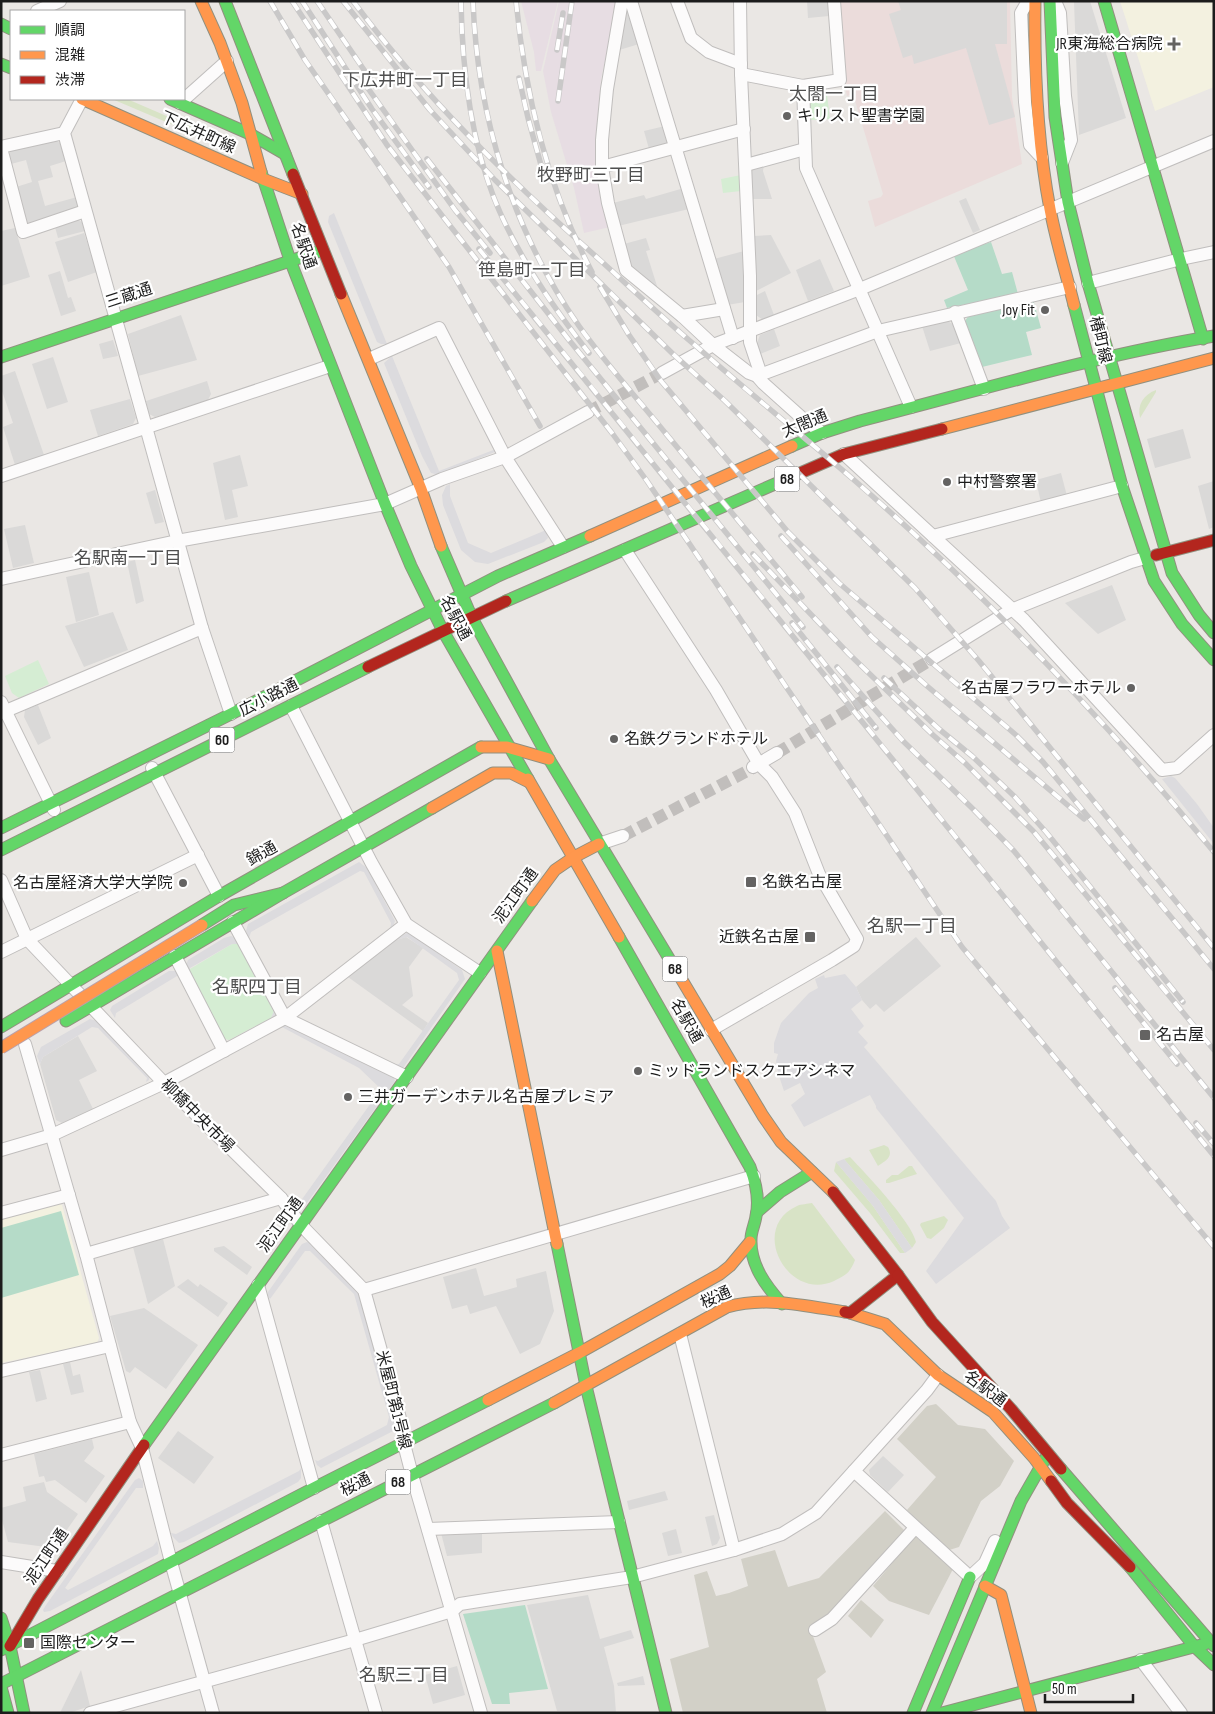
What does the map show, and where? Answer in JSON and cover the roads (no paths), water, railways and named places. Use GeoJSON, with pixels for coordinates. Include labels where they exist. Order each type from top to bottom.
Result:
{"type":"FeatureCollection","features":[{"type":"Feature","properties":{"kind":"main road","name":"名駅通"},"geometry":{"type":"LineString","coordinates":[[202,1],[242,103],[263,179],[290,260],[385,504],[431,610],[574,857],[754,1176],[758,1212],[750,1242],[754,1263],[760,1278],[782,1304],[850,1314],[870,1318],[885,1324],[938,1375],[993,1412],[1037,1462],[1067,1503],[1120,1557],[1192,1643],[1214,1665]]}},
{"type":"Feature","properties":{"kind":"main road","name":"名駅通"},"geometry":{"type":"LineString","coordinates":[[225,1],[323,250],[421,489],[444,554],[461,594],[472,618],[549,759],[599,844],[781,1142],[836,1195],[898,1274],[911,1296],[942,1335],[1033,1434],[1201,1633],[1213,1644]]}},
{"type":"Feature","properties":{"kind":"main road","name":"椿町線"},"geometry":{"type":"LineString","coordinates":[[1035,1],[1034,55],[1042,158],[1050,210],[1095,389],[1122,486],[1154,580],[1182,624],[1214,660]]}},
{"type":"Feature","properties":{"kind":"main road","name":"椿町線"},"geometry":{"type":"LineString","coordinates":[[1050,1],[1054,117],[1068,202],[1088,284],[1172,573],[1199,614],[1214,632]]}},
{"type":"Feature","properties":{"kind":"main road"},"geometry":{"type":"LineString","coordinates":[[1104,1],[1181,259],[1208,337]]}},
{"type":"Feature","properties":{"kind":"main road","name":"下広井町線"},"geometry":{"type":"LineString","coordinates":[[84,100],[263,179],[302,194]]}},
{"type":"Feature","properties":{"kind":"main road","name":"下広井町線"},"geometry":{"type":"LineString","coordinates":[[175,101],[250,134],[286,154]]}},
{"type":"Feature","properties":{"kind":"main road","name":"三蔵通"},"geometry":{"type":"LineString","coordinates":[[1,357],[323,250]]}},
{"type":"Feature","properties":{"kind":"main road","name":"太閤通"},"geometry":{"type":"LineString","coordinates":[[431,610],[461,594],[563,547],[822,433],[860,421],[1109,357],[1208,337]]}},
{"type":"Feature","properties":{"kind":"main road","name":"68"},"geometry":{"type":"LineString","coordinates":[[472,618],[844,454],[1214,358]]}},
{"type":"Feature","properties":{"kind":"main road"},"geometry":{"type":"LineString","coordinates":[[1145,558],[1214,540]]}},
{"type":"Feature","properties":{"kind":"main road","name":"広小路通"},"geometry":{"type":"LineString","coordinates":[[1,828],[231,714],[431,610]]}},
{"type":"Feature","properties":{"kind":"main road","name":"広小路通"},"geometry":{"type":"LineString","coordinates":[[1,850],[397,652],[472,618]]}},
{"type":"Feature","properties":{"kind":"main road","name":"錦通"},"geometry":{"type":"LineString","coordinates":[[1,1027],[219,896],[352,822],[480,747],[509,747],[549,759]]}},
{"type":"Feature","properties":{"kind":"main road"},"geometry":{"type":"LineString","coordinates":[[1,1059],[233,922],[492,773],[511,773],[530,782]]}},
{"type":"Feature","properties":{"kind":"main road","name":"泥江町通"},"geometry":{"type":"LineString","coordinates":[[6,1648],[142,1448],[555,870],[574,857],[599,844]]}},
{"type":"Feature","properties":{"kind":"main road"},"geometry":{"type":"LineString","coordinates":[[1,1048],[234,905],[283,893]]}},
{"type":"Feature","properties":{"kind":"main road"},"geometry":{"type":"LineString","coordinates":[[497,951],[586,1386],[666,1713]]}},
{"type":"Feature","properties":{"kind":"main road"},"geometry":{"type":"LineString","coordinates":[[758,1212],[780,1192],[812,1172]]}},
{"type":"Feature","properties":{"kind":"main road","name":"桜通"},"geometry":{"type":"LineString","coordinates":[[6,1648],[579,1353],[720,1274],[730,1266],[750,1242]]}},
{"type":"Feature","properties":{"kind":"main road"},"geometry":{"type":"LineString","coordinates":[[850,1314],[898,1274]]}},
{"type":"Feature","properties":{"kind":"main road","name":"桜通"},"geometry":{"type":"LineString","coordinates":[[1,1686],[586,1386],[727,1308],[738,1303],[782,1304]]}},
{"type":"Feature","properties":{"kind":"main road"},"geometry":{"type":"LineString","coordinates":[[932,1713],[1037,1462],[1048,1454]]}},
{"type":"Feature","properties":{"kind":"main road"},"geometry":{"type":"LineString","coordinates":[[913,1713],[970,1577]]}},
{"type":"Feature","properties":{"kind":"main road"},"geometry":{"type":"LineString","coordinates":[[985,1586],[1001,1596],[1031,1713]]}},
{"type":"Feature","properties":{"kind":"main road"},"geometry":{"type":"LineString","coordinates":[[1,1618],[6,1648],[16,1678],[24,1713]]}},
{"type":"Feature","properties":{"kind":"main road"},"geometry":{"type":"LineString","coordinates":[[1192,1643],[1201,1633],[1214,1631]]}},
{"type":"Feature","properties":{"kind":"main road"},"geometry":{"type":"LineString","coordinates":[[942,1713],[1170,1652],[1192,1643],[1213,1644]]}},
{"type":"Feature","properties":{"kind":"main road"},"geometry":{"type":"LineString","coordinates":[[1,1686],[8,1713]]}},
{"type":"Feature","properties":{"kind":"street"},"geometry":{"type":"LineString","coordinates":[[38,10],[60,1]]}},
{"type":"Feature","properties":{"kind":"street"},"geometry":{"type":"LineString","coordinates":[[622,1],[607,88],[602,140],[602,167],[608,203],[626,270],[682,316],[713,345],[750,373],[757,376],[762,383],[822,433]]}},
{"type":"Feature","properties":{"kind":"street"},"geometry":{"type":"LineString","coordinates":[[631,1],[733,338]]}},
{"type":"Feature","properties":{"kind":"street"},"geometry":{"type":"LineString","coordinates":[[677,1],[691,38],[709,52],[741,69],[803,86],[840,80],[834,1]]}},
{"type":"Feature","properties":{"kind":"street"},"geometry":{"type":"LineString","coordinates":[[740,1],[750,342],[759,369],[757,376]]}},
{"type":"Feature","properties":{"kind":"street"},"geometry":{"type":"LineString","coordinates":[[1028,1],[1021,13],[1025,102],[1030,145],[1042,158]]}},
{"type":"Feature","properties":{"kind":"street"},"geometry":{"type":"LineString","coordinates":[[1055,1],[1060,13],[1065,96],[1071,140],[1062,164]]}},
{"type":"Feature","properties":{"kind":"street"},"geometry":{"type":"LineString","coordinates":[[185,93],[227,61]]}},
{"type":"Feature","properties":{"kind":"street"},"geometry":{"type":"LineString","coordinates":[[803,86],[806,168],[911,408]]}},
{"type":"Feature","properties":{"kind":"street"},"geometry":{"type":"LineString","coordinates":[[81,100],[64,133],[202,628],[231,714]]}},
{"type":"Feature","properties":{"kind":"street"},"geometry":{"type":"LineString","coordinates":[[602,167],[744,129]]}},
{"type":"Feature","properties":{"kind":"street"},"geometry":{"type":"LineString","coordinates":[[64,133],[1,148],[23,232],[85,211]]}},
{"type":"Feature","properties":{"kind":"street"},"geometry":{"type":"LineString","coordinates":[[662,373],[713,345],[860,288],[1214,141]]}},
{"type":"Feature","properties":{"kind":"street"},"geometry":{"type":"LineString","coordinates":[[746,164],[805,149]]}},
{"type":"Feature","properties":{"kind":"street"},"geometry":{"type":"LineString","coordinates":[[1088,284],[1214,252]]}},
{"type":"Feature","properties":{"kind":"street"},"geometry":{"type":"LineString","coordinates":[[757,376],[878,331],[955,312],[1070,288]]}},
{"type":"Feature","properties":{"kind":"street"},"geometry":{"type":"LineString","coordinates":[[682,316],[724,309]]}},
{"type":"Feature","properties":{"kind":"street"},"geometry":{"type":"LineString","coordinates":[[955,312],[984,389]]}},
{"type":"Feature","properties":{"kind":"street"},"geometry":{"type":"LineString","coordinates":[[369,359],[439,328],[505,457],[563,547]]}},
{"type":"Feature","properties":{"kind":"street"},"geometry":{"type":"LineString","coordinates":[[1,476],[330,366]]}},
{"type":"Feature","properties":{"kind":"street"},"geometry":{"type":"LineString","coordinates":[[1,579],[177,541],[385,504],[442,480],[505,457],[588,412]]}},
{"type":"Feature","properties":{"kind":"street"},"geometry":{"type":"LineString","coordinates":[[844,454],[1024,620],[1162,770],[1177,768],[1214,735]]}},
{"type":"Feature","properties":{"kind":"street"},"geometry":{"type":"LineString","coordinates":[[933,536],[1122,486]]}},
{"type":"Feature","properties":{"kind":"street"},"geometry":{"type":"LineString","coordinates":[[625,550],[716,690],[756,766],[772,777],[795,813],[819,874],[857,940],[854,946],[832,960],[711,1030]]}},
{"type":"Feature","properties":{"kind":"street"},"geometry":{"type":"LineString","coordinates":[[932,659],[1011,610],[1145,558]]}},
{"type":"Feature","properties":{"kind":"street"},"geometry":{"type":"LineString","coordinates":[[59,821],[3,709],[202,628]]}},
{"type":"Feature","properties":{"kind":"street"},"geometry":{"type":"LineString","coordinates":[[291,706],[406,924],[480,973]]}},
{"type":"Feature","properties":{"kind":"street"},"geometry":{"type":"LineString","coordinates":[[756,766],[777,753]]}},
{"type":"Feature","properties":{"kind":"street"},"geometry":{"type":"LineString","coordinates":[[146,756],[219,896]]}},
{"type":"Feature","properties":{"kind":"street"},"geometry":{"type":"LineString","coordinates":[[599,844],[623,836]]}},
{"type":"Feature","properties":{"kind":"street"},"geometry":{"type":"LineString","coordinates":[[1,952],[198,855]]}},
{"type":"Feature","properties":{"kind":"street","name":"柳橋中央市場"},"geometry":{"type":"LineString","coordinates":[[1,880],[27,939],[164,1083],[281,1198],[301,1225]]}},
{"type":"Feature","properties":{"kind":"street"},"geometry":{"type":"LineString","coordinates":[[233,922],[286,1018],[407,1077]]}},
{"type":"Feature","properties":{"kind":"street"},"geometry":{"type":"LineString","coordinates":[[1,1150],[52,1135],[164,1083],[286,1018],[406,924]]}},
{"type":"Feature","properties":{"kind":"street"},"geometry":{"type":"LineString","coordinates":[[176,956],[224,1051]]}},
{"type":"Feature","properties":{"kind":"street"},"geometry":{"type":"LineString","coordinates":[[25,1044],[86,1254],[130,1422],[142,1448],[213,1713]]}},
{"type":"Feature","properties":{"kind":"street"},"geometry":{"type":"LineString","coordinates":[[364,1290],[754,1176]]}},
{"type":"Feature","properties":{"kind":"street"},"geometry":{"type":"LineString","coordinates":[[1,1213],[69,1195]]}},
{"type":"Feature","properties":{"kind":"street"},"geometry":{"type":"LineString","coordinates":[[86,1254],[281,1198]]}},
{"type":"Feature","properties":{"kind":"street","name":"米屋町第1号線"},"geometry":{"type":"LineString","coordinates":[[301,1225],[364,1290],[402,1422],[404,1444],[412,1475],[481,1713]]}},
{"type":"Feature","properties":{"kind":"street"},"geometry":{"type":"LineString","coordinates":[[258,1285],[314,1488]]}},
{"type":"Feature","properties":{"kind":"street"},"geometry":{"type":"LineString","coordinates":[[680,1334],[734,1550]]}},
{"type":"Feature","properties":{"kind":"street"},"geometry":{"type":"LineString","coordinates":[[1,1370],[110,1346]]}},
{"type":"Feature","properties":{"kind":"street"},"geometry":{"type":"LineString","coordinates":[[90,1713],[355,1640],[452,1611],[460,1604],[632,1577],[734,1550],[782,1534],[816,1513],[927,1390],[938,1375]]}},
{"type":"Feature","properties":{"kind":"street"},"geometry":{"type":"LineString","coordinates":[[1,1455],[130,1422]]}},
{"type":"Feature","properties":{"kind":"street"},"geometry":{"type":"LineString","coordinates":[[854,1471],[970,1577],[985,1563],[1037,1462],[1033,1434]]}},
{"type":"Feature","properties":{"kind":"street"},"geometry":{"type":"LineString","coordinates":[[321,1521],[376,1713]]}},
{"type":"Feature","properties":{"kind":"street"},"geometry":{"type":"LineString","coordinates":[[428,1528],[619,1522]]}},
{"type":"Feature","properties":{"kind":"street"},"geometry":{"type":"LineString","coordinates":[[815,1630],[832,1619],[915,1528]]}},
{"type":"Feature","properties":{"kind":"street"},"geometry":{"type":"LineString","coordinates":[[1,1562],[57,1571]]}},
{"type":"Feature","properties":{"kind":"street"},"geometry":{"type":"LineString","coordinates":[[1141,1660],[1181,1713]]}},
{"type":"Feature","properties":{"kind":"tunnel"},"geometry":{"type":"LineString","coordinates":[[588,412],[662,373]]}},
{"type":"Feature","properties":{"kind":"tunnel"},"geometry":{"type":"LineString","coordinates":[[777,753],[932,659]]}},
{"type":"Feature","properties":{"kind":"tunnel"},"geometry":{"type":"LineString","coordinates":[[623,836],[753,768]]}},
{"type":"Feature","properties":{"kind":"railway"},"geometry":{"type":"LineString","coordinates":[[270,1],[305,60],[449,267],[540,426]]}},
{"type":"Feature","properties":{"kind":"railway"},"geometry":{"type":"LineString","coordinates":[[292,1],[387,145],[612,433],[647,481],[962,947],[1214,1247]]}},
{"type":"Feature","properties":{"kind":"railway"},"geometry":{"type":"LineString","coordinates":[[302,1],[372,109],[429,187]]}},
{"type":"Feature","properties":{"kind":"railway"},"geometry":{"type":"LineString","coordinates":[[317,1],[375,86]]}},
{"type":"Feature","properties":{"kind":"railway"},"geometry":{"type":"LineString","coordinates":[[343,1],[430,110],[495,180],[673,354],[725,401],[915,588],[979,661],[1214,948]]}},
{"type":"Feature","properties":{"kind":"railway"},"geometry":{"type":"LineString","coordinates":[[353,1],[439,105],[534,200],[672,325],[903,523],[996,613],[1042,659],[1130,754],[1214,852]]}},
{"type":"Feature","properties":{"kind":"railway"},"geometry":{"type":"LineString","coordinates":[[461,1],[463,51],[473,126],[494,198],[513,239],[536,279],[589,353]]}},
{"type":"Feature","properties":{"kind":"railway"},"geometry":{"type":"LineString","coordinates":[[473,1],[476,44],[491,130],[503,171],[535,252],[556,290],[600,354],[802,597]]}},
{"type":"Feature","properties":{"kind":"railway"},"geometry":{"type":"LineString","coordinates":[[516,1],[525,71],[541,140],[563,208],[592,272]]}},
{"type":"Feature","properties":{"kind":"railway"},"geometry":{"type":"LineString","coordinates":[[558,101],[572,1]]}},
{"type":"Feature","properties":{"kind":"railway"},"geometry":{"type":"LineString","coordinates":[[557,50],[563,13]]}},
{"type":"Feature","properties":{"kind":"railway"},"geometry":{"type":"LineString","coordinates":[[519,78],[541,165]]}},
{"type":"Feature","properties":{"kind":"railway"},"geometry":{"type":"LineString","coordinates":[[362,80],[455,210],[490,253]]}},
{"type":"Feature","properties":{"kind":"railway"},"geometry":{"type":"LineString","coordinates":[[427,159],[569,340],[803,627]]}},
{"type":"Feature","properties":{"kind":"railway"},"geometry":{"type":"LineString","coordinates":[[479,249],[1214,1156]]}},
{"type":"Feature","properties":{"kind":"railway"},"geometry":{"type":"LineString","coordinates":[[600,287],[629,335],[661,381],[788,532],[839,583],[1016,735],[1043,762],[1214,969]]}},
{"type":"Feature","properties":{"kind":"railway"},"geometry":{"type":"LineString","coordinates":[[781,536],[872,637],[1084,819]]}},
{"type":"Feature","properties":{"kind":"railway"},"geometry":{"type":"LineString","coordinates":[[753,554],[849,654],[933,735],[965,763],[1034,832],[1214,1050]]}},
{"type":"Feature","properties":{"kind":"railway"},"geometry":{"type":"LineString","coordinates":[[792,623],[876,728]]}},
{"type":"Feature","properties":{"kind":"railway"},"geometry":{"type":"LineString","coordinates":[[837,667],[903,741],[1014,851],[1214,1098]]}},
{"type":"Feature","properties":{"kind":"railway"},"geometry":{"type":"LineString","coordinates":[[884,678],[1015,797],[1046,832],[1183,1002]]}},
{"type":"Feature","properties":{"kind":"railway"},"geometry":{"type":"LineString","coordinates":[[1115,988],[1177,1064]]}},
{"type":"Feature","properties":{"kind":"railway"},"geometry":{"type":"LineString","coordinates":[[1196,1123],[1214,1144]]}},
{"type":"Feature","properties":{"kind":"place","name":"JR東海総合病院"},"geometry":{"type":"Point","coordinates":[1174,44]}},
{"type":"Feature","properties":{"kind":"place","name":"キリスト聖書学園"},"geometry":{"type":"Point","coordinates":[787,116]}},
{"type":"Feature","properties":{"kind":"place","name":"Joy Fit"},"geometry":{"type":"Point","coordinates":[1045,310]}},
{"type":"Feature","properties":{"kind":"place","name":"中村警察署"},"geometry":{"type":"Point","coordinates":[947,482]}},
{"type":"Feature","properties":{"kind":"place","name":"名古屋フラワーホテル"},"geometry":{"type":"Point","coordinates":[1131,688]}},
{"type":"Feature","properties":{"kind":"place","name":"名鉄グランドホテル"},"geometry":{"type":"Point","coordinates":[614,739]}},
{"type":"Feature","properties":{"kind":"place","name":"名鉄名古屋"},"geometry":{"type":"Point","coordinates":[751,882]}},
{"type":"Feature","properties":{"kind":"place","name":"名古屋経済大学大学院"},"geometry":{"type":"Point","coordinates":[183,883]}},
{"type":"Feature","properties":{"kind":"place","name":"近鉄名古屋"},"geometry":{"type":"Point","coordinates":[810,937]}},
{"type":"Feature","properties":{"kind":"place","name":"名古屋"},"geometry":{"type":"Point","coordinates":[1145,1035]}},
{"type":"Feature","properties":{"kind":"place","name":"ミッドランドスクエアシネマ"},"geometry":{"type":"Point","coordinates":[638,1071]}},
{"type":"Feature","properties":{"kind":"place","name":"三井ガーデンホテル名古屋プレミア"},"geometry":{"type":"Point","coordinates":[348,1097]}},
{"type":"Feature","properties":{"kind":"place","name":"国際センター"},"geometry":{"type":"Point","coordinates":[29,1643]}},
{"type":"Feature","properties":{"kind":"district","name":"下広井町一丁目"},"geometry":{"type":"Point","coordinates":[405,80]}},
{"type":"Feature","properties":{"kind":"district","name":"太閤一丁目"},"geometry":{"type":"Point","coordinates":[834,94]}},
{"type":"Feature","properties":{"kind":"district","name":"牧野町三丁目"},"geometry":{"type":"Point","coordinates":[591,175]}},
{"type":"Feature","properties":{"kind":"district","name":"笹島町一丁目"},"geometry":{"type":"Point","coordinates":[532,270]}},
{"type":"Feature","properties":{"kind":"district","name":"名駅南一丁目"},"geometry":{"type":"Point","coordinates":[128,558]}},
{"type":"Feature","properties":{"kind":"district","name":"名駅一丁目"},"geometry":{"type":"Point","coordinates":[912,926]}},
{"type":"Feature","properties":{"kind":"district","name":"名駅四丁目"},"geometry":{"type":"Point","coordinates":[257,987]}},
{"type":"Feature","properties":{"kind":"district","name":"名駅三丁目"},"geometry":{"type":"Point","coordinates":[404,1675]}}]}
